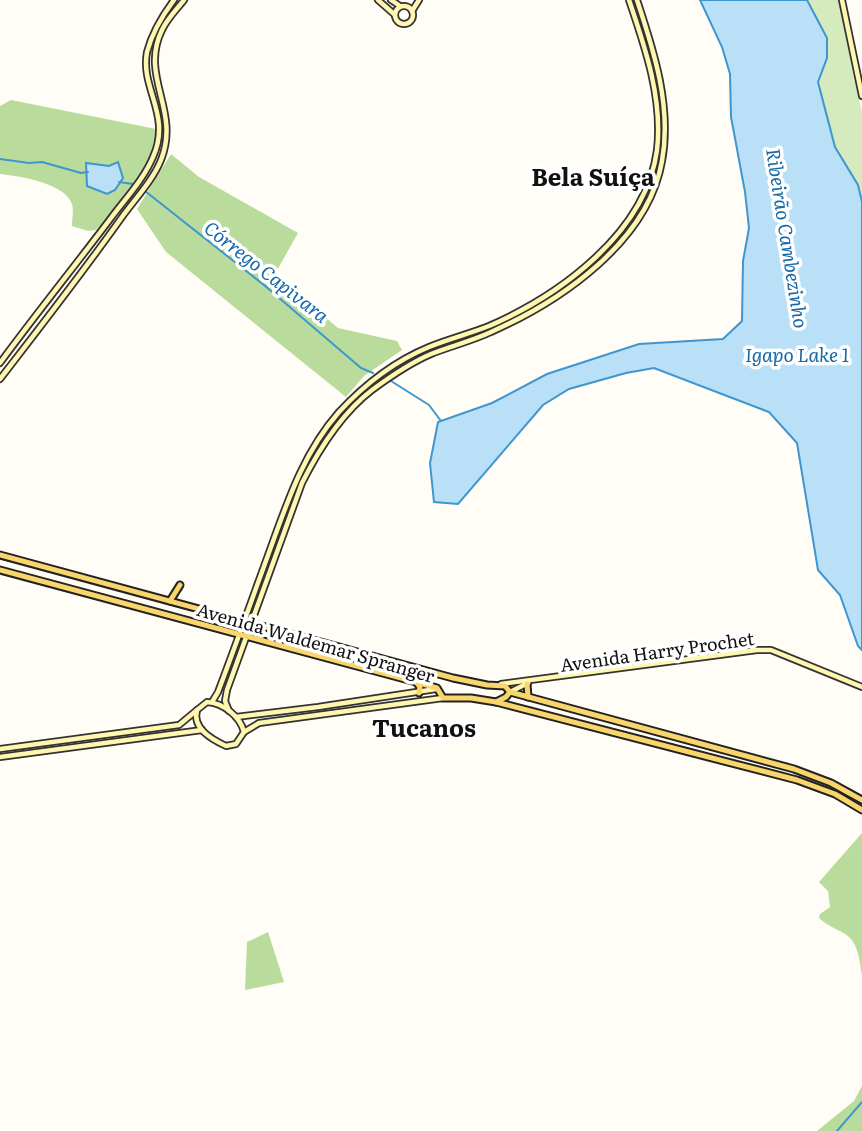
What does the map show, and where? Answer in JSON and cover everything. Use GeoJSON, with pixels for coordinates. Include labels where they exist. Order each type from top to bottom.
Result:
{"type":"FeatureCollection","features":[{"type":"Feature","properties":{"kind":"main road","name":"Avenida Waldemar Spranger"},"geometry":{"type":"LineString","coordinates":[[0,555],[453,678],[487,685],[499,684]]}},
{"type":"Feature","properties":{"kind":"main road","name":"Avenida Waldemar Spranger"},"geometry":{"type":"LineString","coordinates":[[0,570],[437,688],[443,698],[471,698],[496,702],[815,786],[862,810]]}},
{"type":"Feature","properties":{"kind":"main road"},"geometry":{"type":"LineString","coordinates":[[170,601],[180,585]]}},
{"type":"Feature","properties":{"kind":"main road"},"geometry":{"type":"LineString","coordinates":[[437,688],[445,680],[453,678]]}},
{"type":"Feature","properties":{"kind":"main road"},"geometry":{"type":"LineString","coordinates":[[416,682],[419,693]]}},
{"type":"Feature","properties":{"kind":"main road"},"geometry":{"type":"LineString","coordinates":[[528,696],[530,682]]}},
{"type":"Feature","properties":{"kind":"main road"},"geometry":{"type":"LineString","coordinates":[[499,684],[505,685],[510,692],[794,769],[831,783],[862,800]]}},
{"type":"Feature","properties":{"kind":"main road"},"geometry":{"type":"LineString","coordinates":[[496,702],[506,698],[510,692]]}},
{"type":"Feature","properties":{"kind":"main road"},"geometry":{"type":"LineString","coordinates":[[657,744],[658,732]]}},
{"type":"Feature","properties":{"kind":"street"},"geometry":{"type":"LineString","coordinates":[[0,363],[142,176],[153,157],[159,140],[160,120],[149,83],[147,54],[162,16],[174,0]]}},
{"type":"Feature","properties":{"kind":"street"},"geometry":{"type":"LineString","coordinates":[[0,379],[160,161],[166,142],[167,115],[156,75],[155,55],[162,30],[184,0]]}},
{"type":"Feature","properties":{"kind":"street"},"geometry":{"type":"LineString","coordinates":[[377,0],[394,14],[397,22],[406,24],[412,19],[412,11],[419,0]]}},
{"type":"Feature","properties":{"kind":"street"},"geometry":{"type":"LineString","coordinates":[[391,0],[412,11]]}},
{"type":"Feature","properties":{"kind":"street"},"geometry":{"type":"LineString","coordinates":[[394,14],[410,0]]}},
{"type":"Feature","properties":{"kind":"street"},"geometry":{"type":"LineString","coordinates":[[212,702],[218,692],[296,478],[314,446],[338,414],[367,386],[415,354],[490,326],[535,303],[583,268],[634,212],[648,184],[657,148],[657,121],[649,61],[629,0]]}},
{"type":"Feature","properties":{"kind":"street"},"geometry":{"type":"LineString","coordinates":[[229,711],[225,697],[302,483],[319,452],[350,412],[370,392],[418,359],[491,333],[538,309],[588,273],[612,250],[640,216],[655,187],[662,164],[665,134],[656,60],[637,0]]}},
{"type":"Feature","properties":{"kind":"street"},"geometry":{"type":"LineString","coordinates":[[842,0],[862,96]]}},
{"type":"Feature","properties":{"kind":"street"},"geometry":{"type":"LineString","coordinates":[[653,89],[661,89]]}},
{"type":"Feature","properties":{"kind":"street"},"geometry":{"type":"LineString","coordinates":[[159,140],[166,142]]}},
{"type":"Feature","properties":{"kind":"street"},"geometry":{"type":"LineString","coordinates":[[648,184],[655,187]]}},
{"type":"Feature","properties":{"kind":"street"},"geometry":{"type":"LineString","coordinates":[[583,268],[588,273]]}},
{"type":"Feature","properties":{"kind":"street"},"geometry":{"type":"LineString","coordinates":[[575,274],[579,280]]}},
{"type":"Feature","properties":{"kind":"street"},"geometry":{"type":"LineString","coordinates":[[535,303],[538,309]]}},
{"type":"Feature","properties":{"kind":"street","name":"Avenida Harry Prochet"},"geometry":{"type":"LineString","coordinates":[[499,684],[771,650],[862,687]]}},
{"type":"Feature","properties":{"kind":"street","name":"Avenida Harry Prochet"},"geometry":{"type":"LineString","coordinates":[[510,692],[530,682]]}},
{"type":"Feature","properties":{"kind":"street"},"geometry":{"type":"LineString","coordinates":[[236,717],[419,693],[437,688]]}},
{"type":"Feature","properties":{"kind":"street"},"geometry":{"type":"LineString","coordinates":[[197,710],[195,718],[202,730],[220,743],[231,747],[240,741],[244,732],[259,723],[443,698]]}},
{"type":"Feature","properties":{"kind":"street"},"geometry":{"type":"LineString","coordinates":[[0,749],[179,725],[203,703],[212,702],[236,717],[244,732]]}},
{"type":"Feature","properties":{"kind":"street"},"geometry":{"type":"LineString","coordinates":[[0,757],[202,730]]}},
{"type":"Feature","properties":{"kind":"green space"},"geometry":{"type":"Polygon","coordinates":[[[807,0],[840,0],[862,112],[862,202],[858,185],[835,147],[818,82],[827,58],[827,38],[807,0]]]}},
{"type":"Feature","properties":{"kind":"green space"},"geometry":{"type":"Polygon","coordinates":[[[11,100],[156,129],[150,154],[135,183],[96,230],[88,231],[72,226],[72,204],[60,191],[41,182],[0,174],[0,106],[11,100]]]}},
{"type":"Feature","properties":{"kind":"green space"},"geometry":{"type":"Polygon","coordinates":[[[171,154],[199,177],[298,233],[275,274],[338,328],[397,341],[402,350],[364,376],[346,397],[166,252],[137,209],[171,154]]]}},
{"type":"Feature","properties":{"kind":"green space"},"geometry":{"type":"Polygon","coordinates":[[[862,833],[862,976],[855,945],[846,935],[819,918],[820,914],[830,907],[828,891],[819,882],[862,833]]]}},
{"type":"Feature","properties":{"kind":"green space"},"geometry":{"type":"Polygon","coordinates":[[[268,932],[284,982],[245,990],[247,942],[268,932]]]}},
{"type":"Feature","properties":{"kind":"green space"},"geometry":{"type":"Polygon","coordinates":[[[862,1086],[862,1131],[817,1131],[854,1101],[862,1086]]]}},
{"type":"Feature","properties":{"kind":"water","name":"Igapo Lake 1"},"geometry":{"type":"Polygon","coordinates":[[[700,0],[807,0],[827,38],[827,58],[818,82],[835,147],[858,185],[862,202],[862,650],[858,646],[840,595],[818,570],[797,443],[769,412],[654,368],[569,389],[543,405],[458,504],[434,502],[430,463],[438,422],[492,403],[547,374],[639,344],[723,339],[742,321],[743,261],[749,228],[731,117],[730,74],[722,47],[700,0]]]}},
{"type":"Feature","properties":{"kind":"water"},"geometry":{"type":"Polygon","coordinates":[[[118,162],[123,178],[115,190],[107,194],[87,186],[86,163],[109,166],[118,162]]]}},
{"type":"Feature","properties":{"kind":"waterway","name":"Córrego Capivara"},"geometry":{"type":"LineString","coordinates":[[0,159],[42,162],[81,173],[88,172]]}},
{"type":"Feature","properties":{"kind":"waterway","name":"Córrego Capivara"},"geometry":{"type":"LineString","coordinates":[[119,182],[133,184]]}},
{"type":"Feature","properties":{"kind":"waterway","name":"Córrego Capivara"},"geometry":{"type":"LineString","coordinates":[[145,191],[264,285],[361,368],[373,373]]}},
{"type":"Feature","properties":{"kind":"waterway","name":"Córrego Capivara"},"geometry":{"type":"LineString","coordinates":[[391,381],[429,405],[441,421]]}},
{"type":"Feature","properties":{"kind":"waterway"},"geometry":{"type":"LineString","coordinates":[[837,1131],[862,1102]]}},
{"type":"Feature","properties":{"kind":"district","name":"Bela Suíça"},"geometry":{"type":"Point","coordinates":[593,175]}},
{"type":"Feature","properties":{"kind":"district","name":"Tucanos"},"geometry":{"type":"Point","coordinates":[424,726]}},
{"type":"Feature","properties":{"kind":"water label","name":"Ribeirão Cambezinho"},"geometry":{"type":"Point","coordinates":[788,238]}}]}
